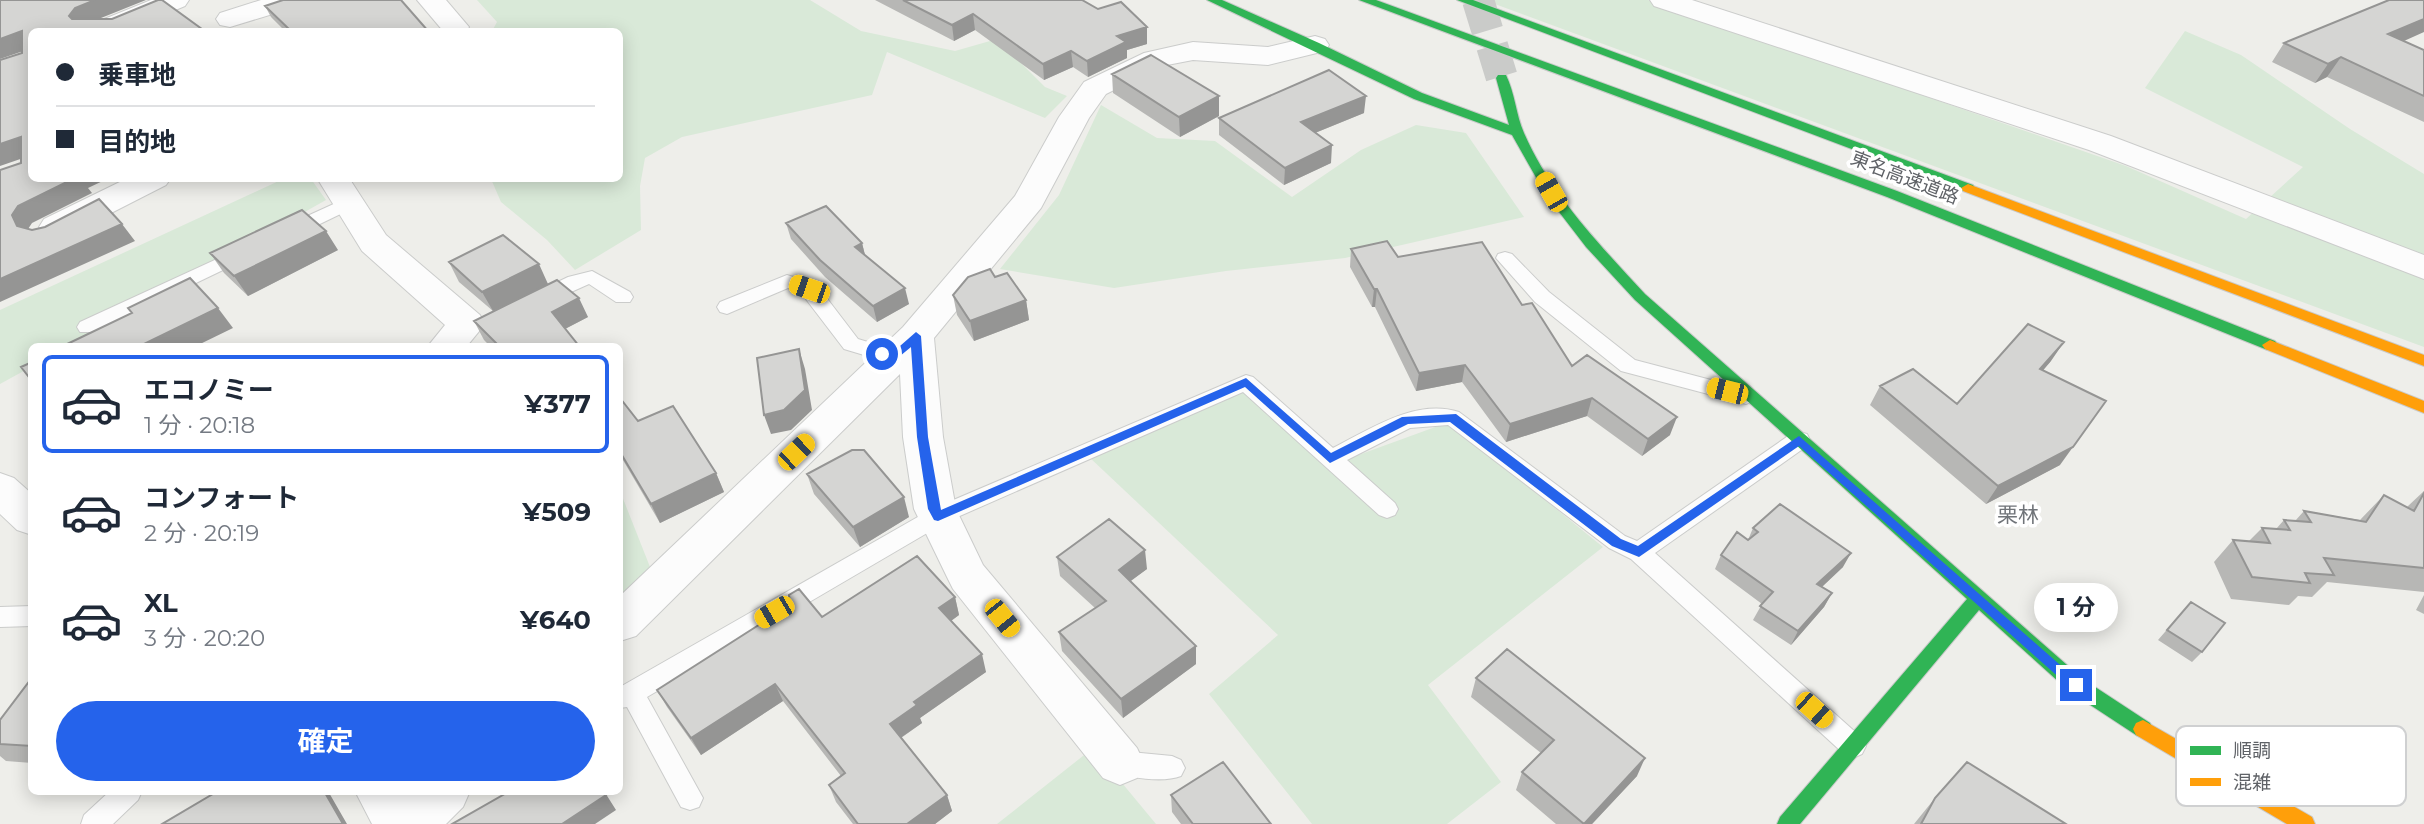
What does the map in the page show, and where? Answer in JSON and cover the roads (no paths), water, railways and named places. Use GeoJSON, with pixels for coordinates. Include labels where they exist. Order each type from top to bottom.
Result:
{"type":"FeatureCollection","features":[{"type":"Feature","properties":{"kind":"main road"},"geometry":{"type":"LineString","coordinates":[[1213,0],[1315,45],[1418,96],[1517,132]]}},
{"type":"Feature","properties":{"kind":"main road","name":"東名高速道路"},"geometry":{"type":"LineString","coordinates":[[1365,0],[1892,194],[2424,407]]}},
{"type":"Feature","properties":{"kind":"main road","name":"東名高速道路"},"geometry":{"type":"LineString","coordinates":[[1463,0],[1913,165],[2424,361]]}},
{"type":"Feature","properties":{"kind":"main road"},"geometry":{"type":"LineString","coordinates":[[1502,78],[1517,132],[1551,192],[1591,244],[1640,296],[2076,685],[2176,749]]}},
{"type":"Feature","properties":{"kind":"main road"},"geometry":{"type":"LineString","coordinates":[[1787,824],[1978,599]]}},
{"type":"Feature","properties":{"kind":"main road"},"geometry":{"type":"LineString","coordinates":[[2274,806],[2305,824]]}},
{"type":"Feature","properties":{"kind":"street"},"geometry":{"type":"LineString","coordinates":[[107,28],[175,0]]}},
{"type":"Feature","properties":{"kind":"street"},"geometry":{"type":"LineString","coordinates":[[229,17],[289,0]]}},
{"type":"Feature","properties":{"kind":"street"},"geometry":{"type":"LineString","coordinates":[[431,0],[455,27]]}},
{"type":"Feature","properties":{"kind":"street"},"geometry":{"type":"LineString","coordinates":[[1664,0],[2100,143],[2424,268]]}},
{"type":"Feature","properties":{"kind":"street"},"geometry":{"type":"LineString","coordinates":[[623,620],[905,347],[1029,201],[1074,117],[1095,88],[1154,59],[1180,54],[1238,52],[1268,56],[1315,45]]}},
{"type":"Feature","properties":{"kind":"street"},"geometry":{"type":"LineString","coordinates":[[45,233],[147,182]]}},
{"type":"Feature","properties":{"kind":"street"},"geometry":{"type":"LineString","coordinates":[[341,191],[374,243],[467,324],[449,343]]}},
{"type":"Feature","properties":{"kind":"street"},"geometry":{"type":"LineString","coordinates":[[905,347],[934,509],[968,577],[1121,763]]}},
{"type":"Feature","properties":{"kind":"street"},"geometry":{"type":"LineString","coordinates":[[0,489],[28,515]]}},
{"type":"Feature","properties":{"kind":"street"},"geometry":{"type":"LineString","coordinates":[[382,795],[400,824]]}},
{"type":"Feature","properties":{"kind":"street"},"geometry":{"type":"LineString","coordinates":[[412,824],[442,795]]}},
{"type":"Feature","properties":{"kind":"lane"},"geometry":{"type":"LineString","coordinates":[[87,327],[267,242],[341,191]]}},
{"type":"Feature","properties":{"kind":"lane"},"geometry":{"type":"LineString","coordinates":[[1505,258],[1542,297],[1628,366],[1752,397]]}},
{"type":"Feature","properties":{"kind":"lane"},"geometry":{"type":"LineString","coordinates":[[528,305],[575,282],[593,277],[623,297]]}},
{"type":"Feature","properties":{"kind":"lane"},"geometry":{"type":"LineString","coordinates":[[727,307],[787,281],[809,289],[851,344],[905,347]]}},
{"type":"Feature","properties":{"kind":"lane"},"geometry":{"type":"LineString","coordinates":[[452,343],[481,329]]}},
{"type":"Feature","properties":{"kind":"lane"},"geometry":{"type":"LineString","coordinates":[[690,798],[626,696],[938,516],[1246,382],[1387,509]]}},
{"type":"Feature","properties":{"kind":"lane"},"geometry":{"type":"LineString","coordinates":[[1330,459],[1406,420],[1452,417],[1617,542],[1639,552],[1853,746]]}},
{"type":"Feature","properties":{"kind":"lane"},"geometry":{"type":"LineString","coordinates":[[1639,552],[1799,440]]}},
{"type":"Feature","properties":{"kind":"lane"},"geometry":{"type":"LineString","coordinates":[[0,617],[28,615]]}},
{"type":"Feature","properties":{"kind":"lane"},"geometry":{"type":"LineString","coordinates":[[1121,763],[1172,768]]}},
{"type":"Feature","properties":{"kind":"lane"},"geometry":{"type":"LineString","coordinates":[[94,824],[125,795]]}},
{"type":"Feature","properties":{"kind":"tunnel"},"geometry":{"type":"LineString","coordinates":[[1478,0],[1502,78]]}},
{"type":"Feature","properties":{"kind":"district","name":"栗林"},"geometry":{"type":"Point","coordinates":[2018,515]}}]}
